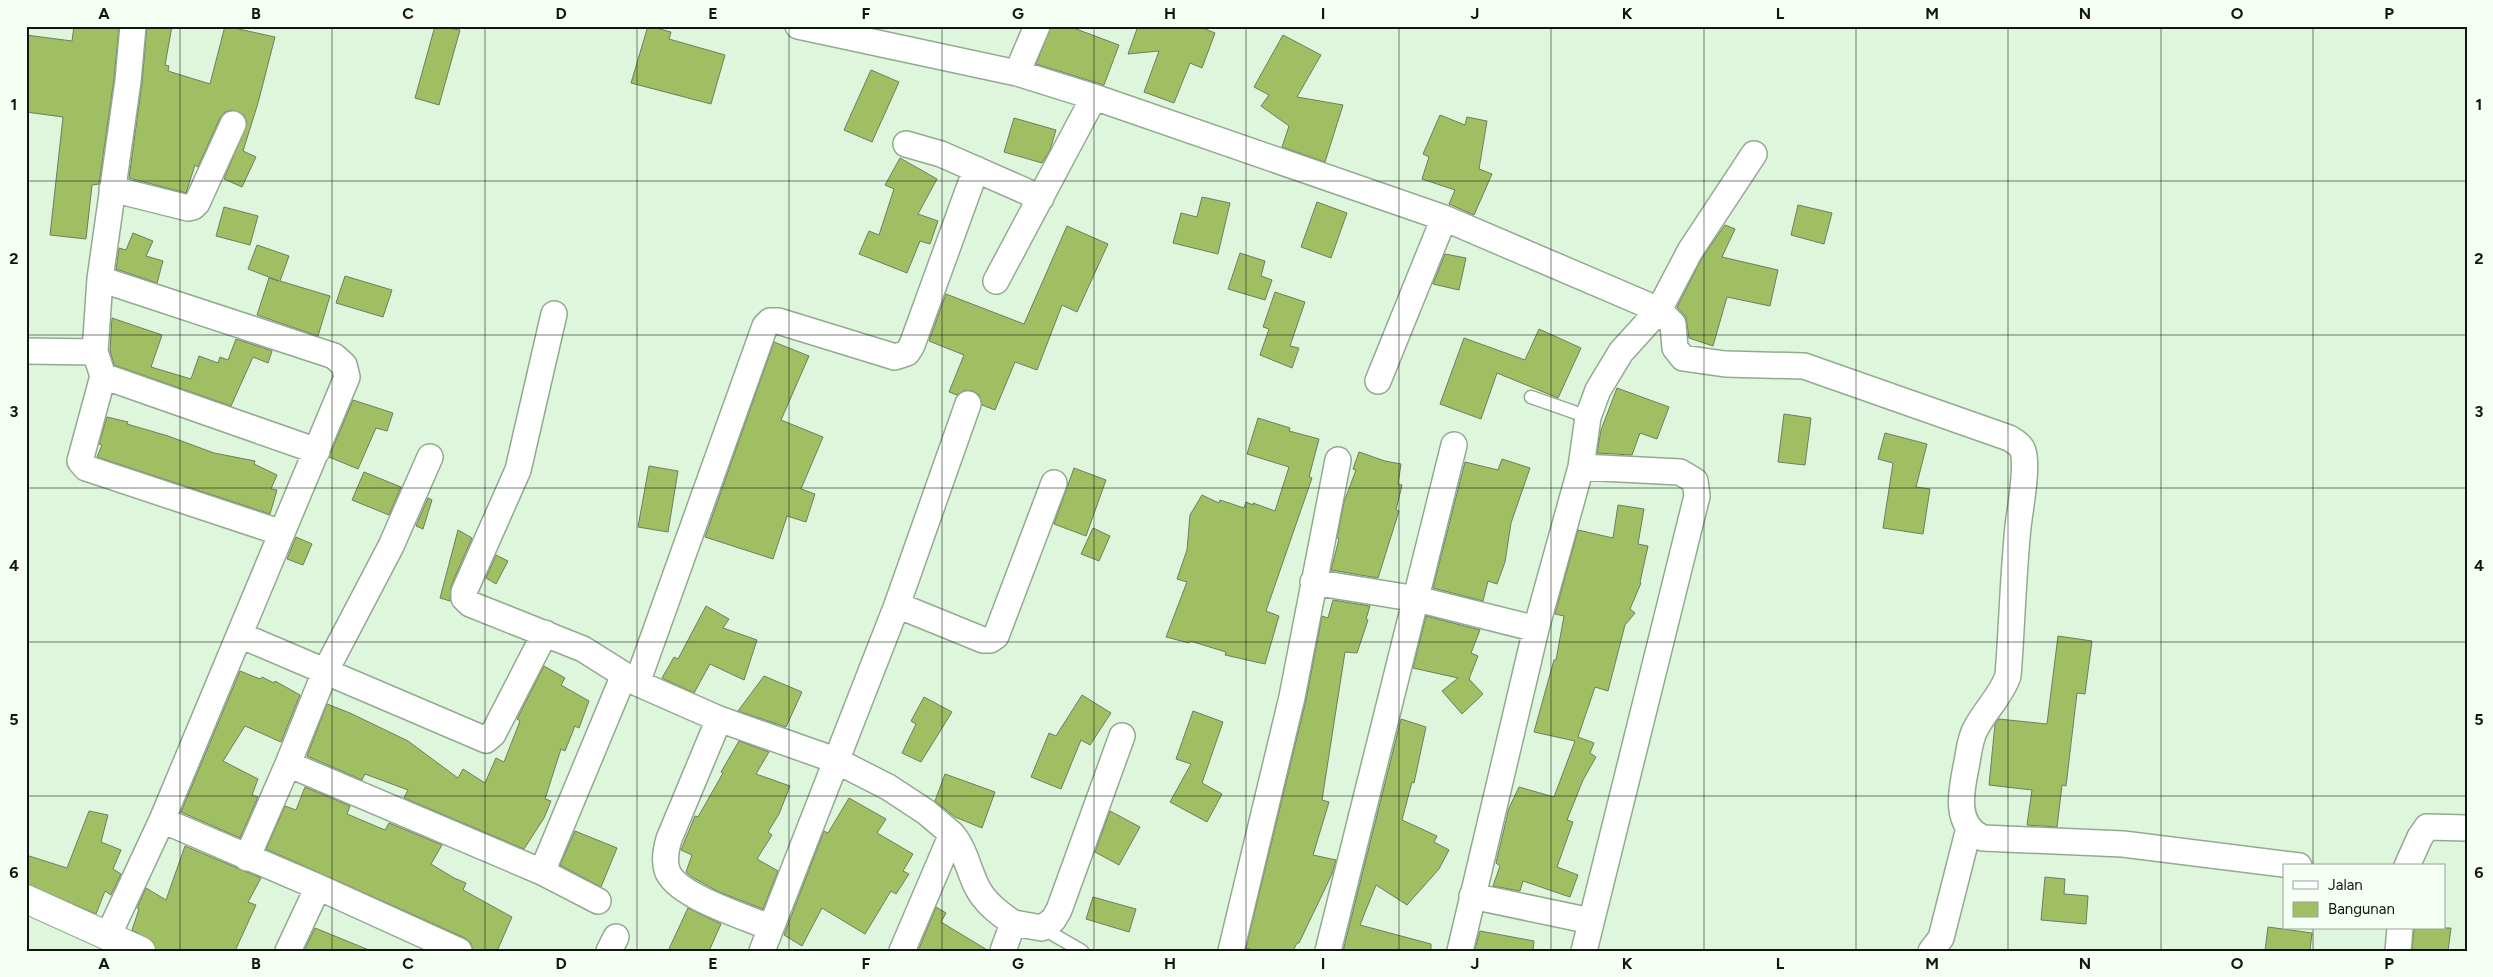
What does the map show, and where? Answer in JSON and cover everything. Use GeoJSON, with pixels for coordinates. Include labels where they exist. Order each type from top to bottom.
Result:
{"type":"FeatureCollection","features":[{"type":"Feature","properties":{"kind":"street"},"geometry":{"type":"LineString","coordinates":[[133,26],[128,81],[100,279],[96,352],[103,376],[80,453],[80,461],[83,466],[282,533]]}},
{"type":"Feature","properties":{"kind":"street"},"geometry":{"type":"LineString","coordinates":[[798,26],[1018,73],[1094,97],[1444,218],[1659,310],[1673,324],[1674,344],[1678,354],[1683,358],[1720,364],[1794,364],[1812,368],[2014,441],[2023,451],[2023,500],[2016,554],[2008,676],[2004,689],[1979,722],[1971,741],[1960,796],[1962,813],[1969,828],[1983,838],[2123,844],[2283,864]]}},
{"type":"Feature","properties":{"kind":"street"},"geometry":{"type":"LineString","coordinates":[[1018,73],[1038,26]]}},
{"type":"Feature","properties":{"kind":"street"},"geometry":{"type":"LineString","coordinates":[[996,280],[1094,97]]}},
{"type":"Feature","properties":{"kind":"street"},"geometry":{"type":"LineString","coordinates":[[112,189],[188,208],[193,207],[197,203],[233,124]]}},
{"type":"Feature","properties":{"kind":"street"},"geometry":{"type":"LineString","coordinates":[[906,144],[941,154],[1041,198]]}},
{"type":"Feature","properties":{"kind":"street"},"geometry":{"type":"LineString","coordinates":[[1460,951],[1536,629],[1581,468],[1588,416],[1598,390],[1614,362],[1659,310],[1690,251],[1754,154]]}},
{"type":"Feature","properties":{"kind":"street"},"geometry":{"type":"LineString","coordinates":[[542,872],[630,679],[764,326],[770,321],[778,321],[895,357],[907,353],[912,345],[976,169]]}},
{"type":"Feature","properties":{"kind":"street"},"geometry":{"type":"LineString","coordinates":[[1378,381],[1444,218]]}},
{"type":"Feature","properties":{"kind":"street"},"geometry":{"type":"LineString","coordinates":[[100,279],[340,360],[347,370],[346,383],[162,820],[108,936]]}},
{"type":"Feature","properties":{"kind":"street"},"geometry":{"type":"LineString","coordinates":[[554,314],[518,470],[464,595],[470,604],[583,649],[630,679],[719,719],[836,760],[888,787],[926,812],[952,834],[959,842],[982,895],[999,914],[1013,923],[1042,928],[1054,920],[1122,736]]}},
{"type":"Feature","properties":{"kind":"street"},"geometry":{"type":"LineString","coordinates":[[26,351],[96,352]]}},
{"type":"Feature","properties":{"kind":"street"},"geometry":{"type":"LineString","coordinates":[[103,376],[317,451]]}},
{"type":"Feature","properties":{"kind":"street"},"geometry":{"type":"LineString","coordinates":[[762,951],[897,605],[968,404]]}},
{"type":"Feature","properties":{"kind":"street"},"geometry":{"type":"LineString","coordinates":[[1328,951],[1454,445]]}},
{"type":"Feature","properties":{"kind":"street"},"geometry":{"type":"LineString","coordinates":[[247,858],[325,672],[391,546],[430,457]]}},
{"type":"Feature","properties":{"kind":"street"},"geometry":{"type":"LineString","coordinates":[[1230,951],[1292,697],[1338,460]]}},
{"type":"Feature","properties":{"kind":"street"},"geometry":{"type":"LineString","coordinates":[[1581,468],[1680,472],[1690,477],[1697,487],[1680,566],[1584,951]]}},
{"type":"Feature","properties":{"kind":"street"},"geometry":{"type":"LineString","coordinates":[[897,605],[983,640],[990,640],[996,636],[1054,483]]}},
{"type":"Feature","properties":{"kind":"street"},"geometry":{"type":"LineString","coordinates":[[1313,582],[1417,599],[1536,629]]}},
{"type":"Feature","properties":{"kind":"street"},"geometry":{"type":"LineString","coordinates":[[240,635],[486,740],[493,734],[545,633]]}},
{"type":"Feature","properties":{"kind":"street"},"geometry":{"type":"LineString","coordinates":[[719,719],[669,839],[666,859],[668,871],[683,890],[771,928]]}},
{"type":"Feature","properties":{"kind":"street"},"geometry":{"type":"LineString","coordinates":[[288,764],[542,872],[598,901]]}},
{"type":"Feature","properties":{"kind":"street"},"geometry":{"type":"LineString","coordinates":[[162,820],[247,858],[318,886],[459,951]]}},
{"type":"Feature","properties":{"kind":"street"},"geometry":{"type":"LineString","coordinates":[[2408,864],[2420,837],[2427,827],[2467,828]]}},
{"type":"Feature","properties":{"kind":"street"},"geometry":{"type":"LineString","coordinates":[[1931,951],[1941,938],[1969,828]]}},
{"type":"Feature","properties":{"kind":"street"},"geometry":{"type":"LineString","coordinates":[[902,951],[952,834]]}},
{"type":"Feature","properties":{"kind":"street"},"geometry":{"type":"LineString","coordinates":[[288,951],[318,886]]}},
{"type":"Feature","properties":{"kind":"street"},"geometry":{"type":"LineString","coordinates":[[1472,896],[1591,921]]}},
{"type":"Feature","properties":{"kind":"street"},"geometry":{"type":"LineString","coordinates":[[26,898],[142,951]]}},
{"type":"Feature","properties":{"kind":"street"},"geometry":{"type":"LineString","coordinates":[[1003,951],[1013,923]]}},
{"type":"Feature","properties":{"kind":"street"},"geometry":{"type":"LineString","coordinates":[[2398,951],[2400,930]]}},
{"type":"Feature","properties":{"kind":"lane"},"geometry":{"type":"LineString","coordinates":[[1531,397],[1588,416]]}},
{"type":"Feature","properties":{"kind":"lane"},"geometry":{"type":"LineString","coordinates":[[1042,928],[1082,951]]}},
{"type":"Feature","properties":{"kind":"building"},"geometry":{"type":"Polygon","coordinates":[[[74,26],[119,26],[114,79],[99,184],[92,185],[86,239],[50,235],[63,117],[26,112],[26,35],[72,41],[74,26]]]}},
{"type":"Feature","properties":{"kind":"building"},"geometry":{"type":"Polygon","coordinates":[[[147,26],[172,26],[165,65],[169,66],[168,71],[210,84],[225,26],[275,37],[243,151],[256,157],[242,187],[224,179],[247,123],[244,115],[232,110],[225,112],[220,118],[198,167],[195,165],[186,193],[129,178],[142,83],[147,26]]]}},
{"type":"Feature","properties":{"kind":"building"},"geometry":{"type":"Polygon","coordinates":[[[435,26],[460,30],[439,105],[415,98],[435,26]]]}},
{"type":"Feature","properties":{"kind":"building"},"geometry":{"type":"Polygon","coordinates":[[[648,26],[671,32],[669,39],[725,55],[711,104],[631,83],[648,26]]]}},
{"type":"Feature","properties":{"kind":"building"},"geometry":{"type":"Polygon","coordinates":[[[1051,26],[1068,26],[1119,45],[1104,85],[1036,64],[1051,26]]]}},
{"type":"Feature","properties":{"kind":"building"},"geometry":{"type":"Polygon","coordinates":[[[1138,26],[1198,26],[1215,33],[1202,68],[1190,63],[1174,103],[1144,92],[1159,51],[1128,54],[1138,26]]]}},
{"type":"Feature","properties":{"kind":"building"},"geometry":{"type":"Polygon","coordinates":[[[1283,35],[1321,55],[1297,97],[1343,105],[1325,162],[1282,147],[1289,126],[1261,106],[1269,95],[1254,87],[1283,35]]]}},
{"type":"Feature","properties":{"kind":"building"},"geometry":{"type":"Polygon","coordinates":[[[871,70],[899,82],[872,142],[844,130],[871,70]]]}},
{"type":"Feature","properties":{"kind":"building"},"geometry":{"type":"Polygon","coordinates":[[[1440,115],[1465,125],[1467,117],[1487,121],[1479,169],[1492,174],[1474,215],[1449,204],[1455,190],[1422,179],[1429,157],[1423,154],[1440,115]]]}},
{"type":"Feature","properties":{"kind":"building"},"geometry":{"type":"Polygon","coordinates":[[[1014,118],[1056,130],[1050,150],[1042,163],[1004,152],[1014,118]]]}},
{"type":"Feature","properties":{"kind":"building"},"geometry":{"type":"Polygon","coordinates":[[[900,158],[937,179],[918,214],[938,221],[930,244],[920,241],[907,273],[859,254],[869,231],[879,235],[894,189],[885,185],[900,158]]]}},
{"type":"Feature","properties":{"kind":"building"},"geometry":{"type":"Polygon","coordinates":[[[1202,197],[1230,203],[1218,254],[1173,243],[1181,213],[1197,217],[1202,197]]]}},
{"type":"Feature","properties":{"kind":"building"},"geometry":{"type":"Polygon","coordinates":[[[1317,202],[1347,213],[1331,258],[1301,247],[1317,202]]]}},
{"type":"Feature","properties":{"kind":"building"},"geometry":{"type":"Polygon","coordinates":[[[1798,205],[1832,213],[1824,244],[1791,235],[1798,205]]]}},
{"type":"Feature","properties":{"kind":"building"},"geometry":{"type":"Polygon","coordinates":[[[224,207],[258,216],[250,245],[216,236],[224,207]]]}},
{"type":"Feature","properties":{"kind":"building"},"geometry":{"type":"Polygon","coordinates":[[[1725,225],[1735,229],[1722,257],[1778,270],[1770,306],[1727,297],[1713,346],[1689,338],[1686,317],[1677,307],[1702,258],[1725,225]]]}},
{"type":"Feature","properties":{"kind":"building"},"geometry":{"type":"Polygon","coordinates":[[[1067,226],[1108,244],[1077,312],[1062,305],[1037,370],[1015,362],[995,410],[982,405],[979,395],[973,391],[965,390],[957,395],[949,392],[964,355],[929,341],[946,294],[1024,324],[1067,226]]]}},
{"type":"Feature","properties":{"kind":"building"},"geometry":{"type":"Polygon","coordinates":[[[133,233],[153,241],[146,256],[163,261],[157,283],[116,269],[119,248],[126,250],[133,233]]]}},
{"type":"Feature","properties":{"kind":"building"},"geometry":{"type":"Polygon","coordinates":[[[257,245],[289,256],[280,281],[330,296],[318,336],[257,315],[269,278],[279,281],[248,269],[257,245]]]}},
{"type":"Feature","properties":{"kind":"building"},"geometry":{"type":"Polygon","coordinates":[[[1240,253],[1265,261],[1261,276],[1272,280],[1265,300],[1228,289],[1240,253]]]}},
{"type":"Feature","properties":{"kind":"building"},"geometry":{"type":"Polygon","coordinates":[[[1445,254],[1466,258],[1459,290],[1433,284],[1445,254]]]}},
{"type":"Feature","properties":{"kind":"building"},"geometry":{"type":"Polygon","coordinates":[[[345,276],[392,290],[383,317],[336,303],[345,276]]]}},
{"type":"Feature","properties":{"kind":"building"},"geometry":{"type":"Polygon","coordinates":[[[1275,292],[1305,302],[1290,346],[1299,348],[1292,368],[1260,355],[1269,329],[1263,327],[1275,292]]]}},
{"type":"Feature","properties":{"kind":"building"},"geometry":{"type":"Polygon","coordinates":[[[112,318],[162,335],[151,367],[191,379],[199,356],[218,363],[220,357],[228,360],[236,339],[272,351],[268,363],[253,357],[231,406],[114,365],[110,350],[112,318]]]}},
{"type":"Feature","properties":{"kind":"building"},"geometry":{"type":"Polygon","coordinates":[[[1539,329],[1581,348],[1558,398],[1497,373],[1481,419],[1440,404],[1464,338],[1525,360],[1539,329]]]}},
{"type":"Feature","properties":{"kind":"building"},"geometry":{"type":"Polygon","coordinates":[[[774,342],[809,356],[781,420],[823,437],[801,489],[815,494],[806,522],[787,516],[773,559],[705,537],[774,342]]]}},
{"type":"Feature","properties":{"kind":"building"},"geometry":{"type":"Polygon","coordinates":[[[1617,388],[1669,407],[1657,439],[1640,433],[1632,455],[1597,453],[1601,430],[1617,388]]]}},
{"type":"Feature","properties":{"kind":"building"},"geometry":{"type":"Polygon","coordinates":[[[353,400],[393,413],[387,431],[376,428],[358,469],[329,457],[353,400]]]}},
{"type":"Feature","properties":{"kind":"building"},"geometry":{"type":"Polygon","coordinates":[[[1784,414],[1811,418],[1805,465],[1778,462],[1784,414]]]}},
{"type":"Feature","properties":{"kind":"building"},"geometry":{"type":"Polygon","coordinates":[[[107,417],[128,422],[127,424],[168,436],[214,453],[255,461],[254,464],[277,475],[271,489],[277,490],[270,514],[97,457],[102,445],[99,444],[107,417]]]}},
{"type":"Feature","properties":{"kind":"building"},"geometry":{"type":"Polygon","coordinates":[[[1258,418],[1290,428],[1289,431],[1319,439],[1309,477],[1312,478],[1266,611],[1279,616],[1265,664],[1225,655],[1226,652],[1190,641],[1189,643],[1166,637],[1187,582],[1177,579],[1187,550],[1190,515],[1202,495],[1219,503],[1220,500],[1244,508],[1246,502],[1253,505],[1253,503],[1275,511],[1289,467],[1247,454],[1258,418]]]}},
{"type":"Feature","properties":{"kind":"building"},"geometry":{"type":"Polygon","coordinates":[[[1885,433],[1927,444],[1916,487],[1930,489],[1923,534],[1883,528],[1893,463],[1878,459],[1885,433]]]}},
{"type":"Feature","properties":{"kind":"building"},"geometry":{"type":"Polygon","coordinates":[[[1359,452],[1385,461],[1401,464],[1398,484],[1402,485],[1396,510],[1399,511],[1378,578],[1331,570],[1339,539],[1337,538],[1344,502],[1356,470],[1353,469],[1359,452]]]}},
{"type":"Feature","properties":{"kind":"building"},"geometry":{"type":"Polygon","coordinates":[[[1502,459],[1530,468],[1511,523],[1505,562],[1497,584],[1488,581],[1483,601],[1433,588],[1465,462],[1498,470],[1502,459]]]}},
{"type":"Feature","properties":{"kind":"building"},"geometry":{"type":"Polygon","coordinates":[[[649,466],[678,471],[668,532],[638,527],[649,466]]]}},
{"type":"Feature","properties":{"kind":"building"},"geometry":{"type":"Polygon","coordinates":[[[1074,468],[1106,480],[1086,536],[1054,524],[1074,468]]]}},
{"type":"Feature","properties":{"kind":"building"},"geometry":{"type":"Polygon","coordinates":[[[364,472],[401,487],[389,515],[352,500],[364,472]]]}},
{"type":"Feature","properties":{"kind":"building"},"geometry":{"type":"Polygon","coordinates":[[[428,498],[432,500],[423,529],[416,526],[428,498]]]}},
{"type":"Feature","properties":{"kind":"building"},"geometry":{"type":"Polygon","coordinates":[[[1618,505],[1644,509],[1638,544],[1648,546],[1641,583],[1630,609],[1635,613],[1625,625],[1608,691],[1595,687],[1578,737],[1594,743],[1590,753],[1596,757],[1583,780],[1567,820],[1573,822],[1557,867],[1578,875],[1570,897],[1523,881],[1520,891],[1493,886],[1500,866],[1496,863],[1509,808],[1519,787],[1554,797],[1575,741],[1534,732],[1554,660],[1556,660],[1564,616],[1555,614],[1578,530],[1613,538],[1618,505]]]}},
{"type":"Feature","properties":{"kind":"building"},"geometry":{"type":"Polygon","coordinates":[[[1093,528],[1110,536],[1099,561],[1081,554],[1093,528]]]}},
{"type":"Feature","properties":{"kind":"building"},"geometry":{"type":"Polygon","coordinates":[[[458,530],[472,538],[451,586],[450,601],[440,598],[458,530]]]}},
{"type":"Feature","properties":{"kind":"building"},"geometry":{"type":"Polygon","coordinates":[[[296,537],[312,544],[303,565],[287,559],[296,537]]]}},
{"type":"Feature","properties":{"kind":"building"},"geometry":{"type":"Polygon","coordinates":[[[496,555],[508,561],[496,584],[486,578],[496,555]]]}},
{"type":"Feature","properties":{"kind":"building"},"geometry":{"type":"Polygon","coordinates":[[[1333,600],[1370,606],[1366,619],[1368,620],[1357,653],[1345,652],[1322,800],[1329,802],[1313,855],[1336,860],[1332,874],[1299,943],[1297,943],[1293,951],[1256,951],[1246,948],[1306,700],[1322,616],[1328,618],[1333,600]]]}},
{"type":"Feature","properties":{"kind":"building"},"geometry":{"type":"Polygon","coordinates":[[[706,606],[729,619],[723,628],[757,640],[744,680],[710,664],[694,693],[662,678],[674,657],[678,659],[706,606]]]}},
{"type":"Feature","properties":{"kind":"building"},"geometry":{"type":"Polygon","coordinates":[[[1426,616],[1480,630],[1471,653],[1478,656],[1469,679],[1483,694],[1462,714],[1442,691],[1458,678],[1413,668],[1426,616]]]}},
{"type":"Feature","properties":{"kind":"building"},"geometry":{"type":"Polygon","coordinates":[[[2058,636],[2092,641],[2085,694],[2077,693],[2066,786],[2062,785],[2057,827],[2027,825],[2032,790],[1989,785],[1995,724],[1999,719],[2047,724],[2058,636]]]}},
{"type":"Feature","properties":{"kind":"building"},"geometry":{"type":"Polygon","coordinates":[[[544,666],[565,678],[561,685],[589,701],[579,728],[575,726],[565,751],[561,749],[545,799],[551,801],[544,818],[524,849],[404,798],[408,790],[365,774],[362,780],[307,756],[327,704],[408,741],[458,778],[463,769],[485,783],[496,758],[504,762],[520,721],[517,719],[544,666]]]}},
{"type":"Feature","properties":{"kind":"building"},"geometry":{"type":"Polygon","coordinates":[[[240,671],[260,679],[262,677],[274,683],[275,681],[300,695],[281,742],[245,726],[223,761],[258,779],[252,795],[258,797],[240,838],[181,812],[240,671]]]}},
{"type":"Feature","properties":{"kind":"building"},"geometry":{"type":"Polygon","coordinates":[[[764,676],[802,692],[786,727],[738,711],[764,676]]]}},
{"type":"Feature","properties":{"kind":"building"},"geometry":{"type":"Polygon","coordinates":[[[1082,695],[1111,713],[1090,745],[1081,740],[1061,789],[1031,777],[1049,733],[1056,736],[1082,695]]]}},
{"type":"Feature","properties":{"kind":"building"},"geometry":{"type":"Polygon","coordinates":[[[924,697],[952,712],[921,762],[902,753],[916,724],[911,721],[924,697]]]}},
{"type":"Feature","properties":{"kind":"building"},"geometry":{"type":"Polygon","coordinates":[[[1193,711],[1223,722],[1202,783],[1222,794],[1207,822],[1170,802],[1191,764],[1176,759],[1193,711]]]}},
{"type":"Feature","properties":{"kind":"building"},"geometry":{"type":"Polygon","coordinates":[[[1401,719],[1426,727],[1414,783],[1412,782],[1402,820],[1437,836],[1434,842],[1449,850],[1439,869],[1407,905],[1376,885],[1360,925],[1431,944],[1431,951],[1343,951],[1401,719]]]}},
{"type":"Feature","properties":{"kind":"building"},"geometry":{"type":"Polygon","coordinates":[[[739,741],[769,752],[756,774],[790,786],[779,814],[768,832],[772,835],[757,859],[778,871],[763,909],[719,892],[692,877],[686,872],[692,855],[681,850],[695,816],[698,817],[739,741]]]}},
{"type":"Feature","properties":{"kind":"building"},"geometry":{"type":"Polygon","coordinates":[[[945,774],[995,792],[982,828],[955,817],[935,801],[945,774]]]}},
{"type":"Feature","properties":{"kind":"building"},"geometry":{"type":"Polygon","coordinates":[[[305,787],[350,806],[347,814],[385,830],[389,823],[442,845],[431,864],[466,883],[463,890],[512,917],[497,951],[473,951],[471,943],[465,938],[266,849],[285,806],[296,810],[305,787]]]}},
{"type":"Feature","properties":{"kind":"building"},"geometry":{"type":"Polygon","coordinates":[[[849,798],[886,819],[877,833],[913,854],[903,871],[909,874],[896,894],[891,891],[865,934],[822,908],[802,946],[784,935],[824,831],[828,833],[849,798]]]}},
{"type":"Feature","properties":{"kind":"building"},"geometry":{"type":"Polygon","coordinates":[[[89,811],[108,815],[101,842],[121,850],[113,869],[121,874],[111,895],[105,891],[96,914],[26,884],[26,855],[67,868],[89,811]]]}},
{"type":"Feature","properties":{"kind":"building"},"geometry":{"type":"Polygon","coordinates":[[[1110,811],[1140,827],[1119,865],[1095,852],[1110,811]]]}},
{"type":"Feature","properties":{"kind":"building"},"geometry":{"type":"Polygon","coordinates":[[[575,831],[617,848],[601,887],[560,865],[575,831]]]}},
{"type":"Feature","properties":{"kind":"building"},"geometry":{"type":"Polygon","coordinates":[[[185,846],[261,878],[248,902],[256,905],[235,951],[156,951],[153,942],[132,930],[139,909],[137,908],[146,888],[166,900],[185,846]]]}},
{"type":"Feature","properties":{"kind":"building"},"geometry":{"type":"Polygon","coordinates":[[[2045,877],[2065,879],[2064,894],[2088,896],[2086,924],[2041,920],[2045,877]]]}},
{"type":"Feature","properties":{"kind":"building"},"geometry":{"type":"Polygon","coordinates":[[[1093,897],[1136,909],[1129,932],[1086,919],[1093,897]]]}},
{"type":"Feature","properties":{"kind":"building"},"geometry":{"type":"Polygon","coordinates":[[[936,907],[946,913],[941,922],[989,951],[918,951],[936,907]]]}},
{"type":"Feature","properties":{"kind":"building"},"geometry":{"type":"Polygon","coordinates":[[[688,908],[721,924],[709,951],[668,951],[688,908]]]}},
{"type":"Feature","properties":{"kind":"building"},"geometry":{"type":"Polygon","coordinates":[[[2268,927],[2312,933],[2310,951],[2265,951],[2268,927]]]}},
{"type":"Feature","properties":{"kind":"building"},"geometry":{"type":"Polygon","coordinates":[[[315,928],[369,950],[369,951],[304,951],[315,928]]]}},
{"type":"Feature","properties":{"kind":"building"},"geometry":{"type":"Polygon","coordinates":[[[2446,928],[2451,928],[2448,951],[2412,951],[2414,930],[2446,930],[2446,928]]]}},
{"type":"Feature","properties":{"kind":"building"},"geometry":{"type":"Polygon","coordinates":[[[1480,931],[1534,941],[1533,951],[1477,951],[1475,949],[1480,931]]]}}]}
